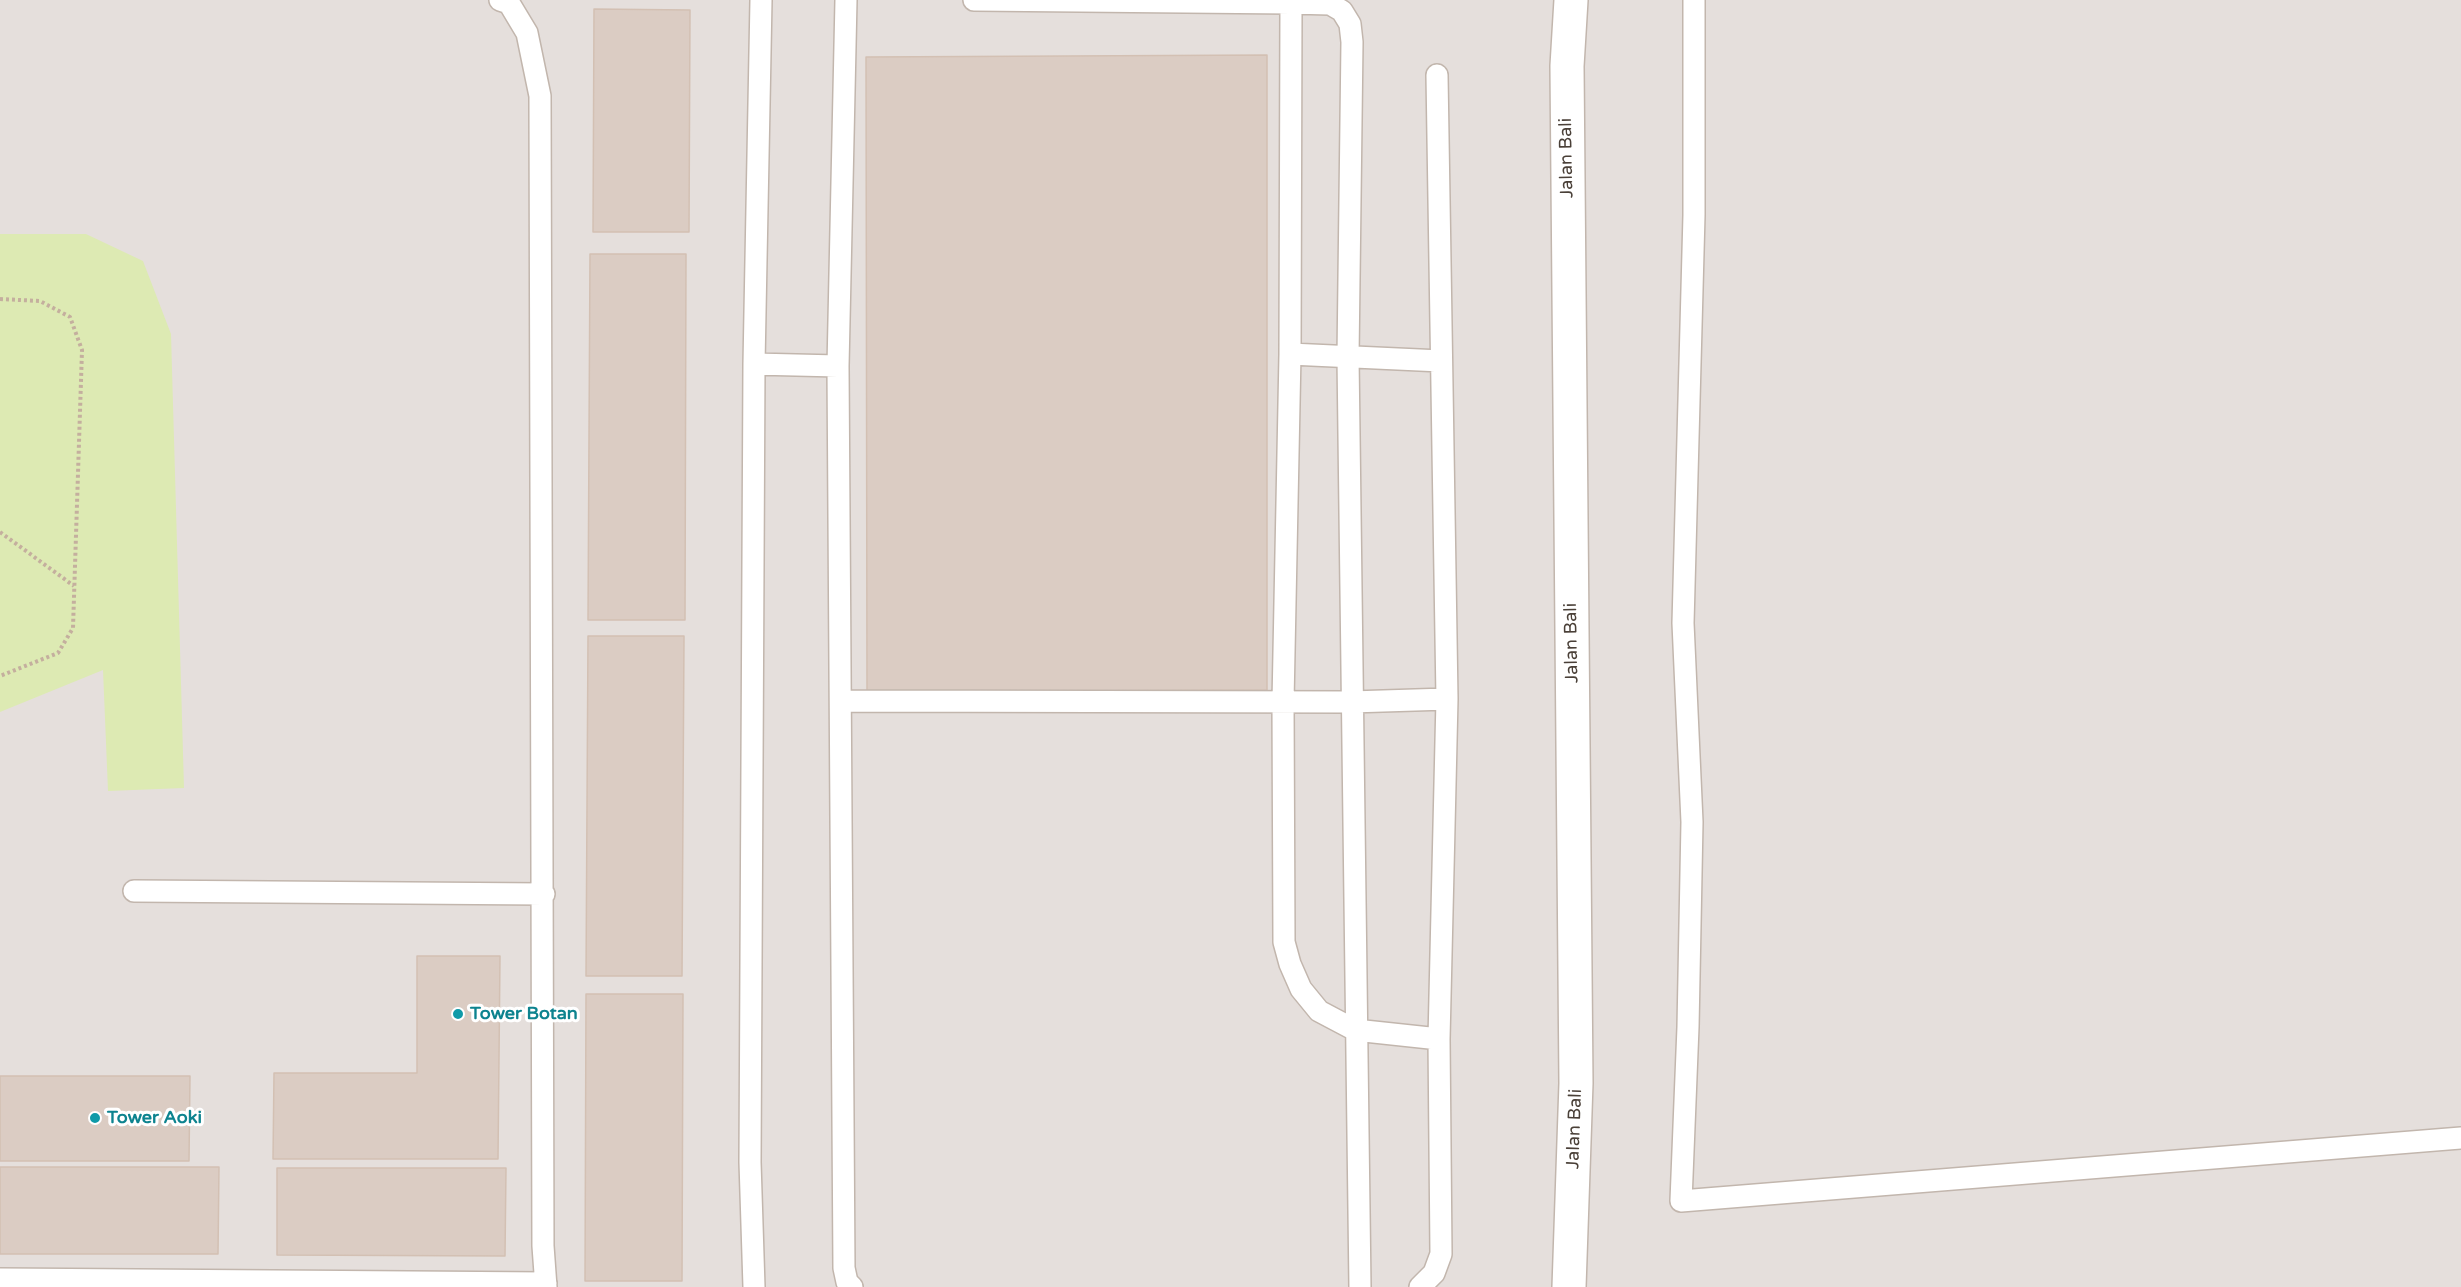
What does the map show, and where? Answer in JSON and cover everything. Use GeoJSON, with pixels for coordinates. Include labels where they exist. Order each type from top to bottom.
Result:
{"type":"FeatureCollection","features":[{"type":"Feature","properties":{"kind":"street","name":"Jalan Bali"},"geometry":{"type":"LineString","coordinates":[[1569,1287],[1576,1083],[1567,66],[1571,0]]}},
{"type":"Feature","properties":{"kind":"lane"},"geometry":{"type":"LineString","coordinates":[[0,1279],[546,1285],[543,1246],[544,894],[540,96],[527,33],[509,3],[501,0]]}},
{"type":"Feature","properties":{"kind":"lane"},"geometry":{"type":"LineString","coordinates":[[754,1287],[750,1138],[754,364],[761,0]]}},
{"type":"Feature","properties":{"kind":"lane"},"geometry":{"type":"LineString","coordinates":[[846,0],[838,366],[844,1268],[847,1282],[852,1287]]}},
{"type":"Feature","properties":{"kind":"lane"},"geometry":{"type":"LineString","coordinates":[[974,0],[1291,1],[1330,4],[1342,11],[1350,24],[1352,42],[1348,357],[1360,1287]]}},
{"type":"Feature","properties":{"kind":"lane"},"geometry":{"type":"LineString","coordinates":[[1694,0],[1694,215],[1683,623],[1692,822],[1688,1027],[1681,1201],[2461,1138]]}},
{"type":"Feature","properties":{"kind":"lane"},"geometry":{"type":"LineString","coordinates":[[1291,1],[1290,354],[1283,702],[1284,942],[1290,964],[1301,989],[1319,1011],[1355,1030],[1439,1039]]}},
{"type":"Feature","properties":{"kind":"lane"},"geometry":{"type":"LineString","coordinates":[[1420,1287],[1434,1273],[1441,1254],[1439,1039],[1447,699],[1437,75]]}},
{"type":"Feature","properties":{"kind":"lane"},"geometry":{"type":"LineString","coordinates":[[1290,354],[1441,361]]}},
{"type":"Feature","properties":{"kind":"lane"},"geometry":{"type":"LineString","coordinates":[[754,364],[838,366]]}},
{"type":"Feature","properties":{"kind":"lane"},"geometry":{"type":"LineString","coordinates":[[841,701],[1351,702],[1447,699]]}},
{"type":"Feature","properties":{"kind":"lane"},"geometry":{"type":"LineString","coordinates":[[134,891],[544,894]]}},
{"type":"Feature","properties":{"kind":"path"},"geometry":{"type":"LineString","coordinates":[[0,299],[40,301],[70,317],[82,350],[73,628],[58,653],[0,676]]}},
{"type":"Feature","properties":{"kind":"path"},"geometry":{"type":"LineString","coordinates":[[0,532],[74,586]]}},
{"type":"Feature","properties":{"kind":"shaded area"},"geometry":{"type":"Polygon","coordinates":[[[0,0],[2461,0],[2461,1287],[0,1287],[0,0]]]}},
{"type":"Feature","properties":{"kind":"green space"},"geometry":{"type":"Polygon","coordinates":[[[0,234],[86,234],[143,261],[171,334],[184,788],[108,791],[103,670],[0,712],[0,234]]]}},
{"type":"Feature","properties":{"kind":"building"},"geometry":{"type":"Polygon","coordinates":[[[594,9],[690,10],[689,232],[593,232],[594,9]]]}},
{"type":"Feature","properties":{"kind":"building"},"geometry":{"type":"Polygon","coordinates":[[[1267,55],[1267,690],[867,692],[866,57],[1267,55]]]}},
{"type":"Feature","properties":{"kind":"building"},"geometry":{"type":"Polygon","coordinates":[[[590,254],[686,254],[685,620],[588,620],[590,254]]]}},
{"type":"Feature","properties":{"kind":"building"},"geometry":{"type":"Polygon","coordinates":[[[588,636],[684,636],[682,976],[586,976],[588,636]]]}},
{"type":"Feature","properties":{"kind":"building","name":"Tower Botan"},"geometry":{"type":"Polygon","coordinates":[[[417,956],[500,956],[498,1159],[273,1159],[274,1073],[417,1073],[417,956]]]}},
{"type":"Feature","properties":{"kind":"building"},"geometry":{"type":"Polygon","coordinates":[[[586,994],[683,994],[682,1281],[585,1281],[586,994]]]}},
{"type":"Feature","properties":{"kind":"building","name":"Tower Aoki"},"geometry":{"type":"Polygon","coordinates":[[[0,1076],[190,1076],[189,1161],[0,1161],[0,1076]]]}},
{"type":"Feature","properties":{"kind":"building"},"geometry":{"type":"Polygon","coordinates":[[[0,1167],[219,1167],[218,1254],[0,1254],[0,1167]]]}},
{"type":"Feature","properties":{"kind":"building"},"geometry":{"type":"Polygon","coordinates":[[[277,1168],[506,1168],[505,1256],[277,1255],[277,1168]]]}},
{"type":"Feature","properties":{"kind":"place","name":"Tower Botan"},"geometry":{"type":"Point","coordinates":[458,1014]}},
{"type":"Feature","properties":{"kind":"place","name":"Tower Aoki"},"geometry":{"type":"Point","coordinates":[95,1118]}}]}
